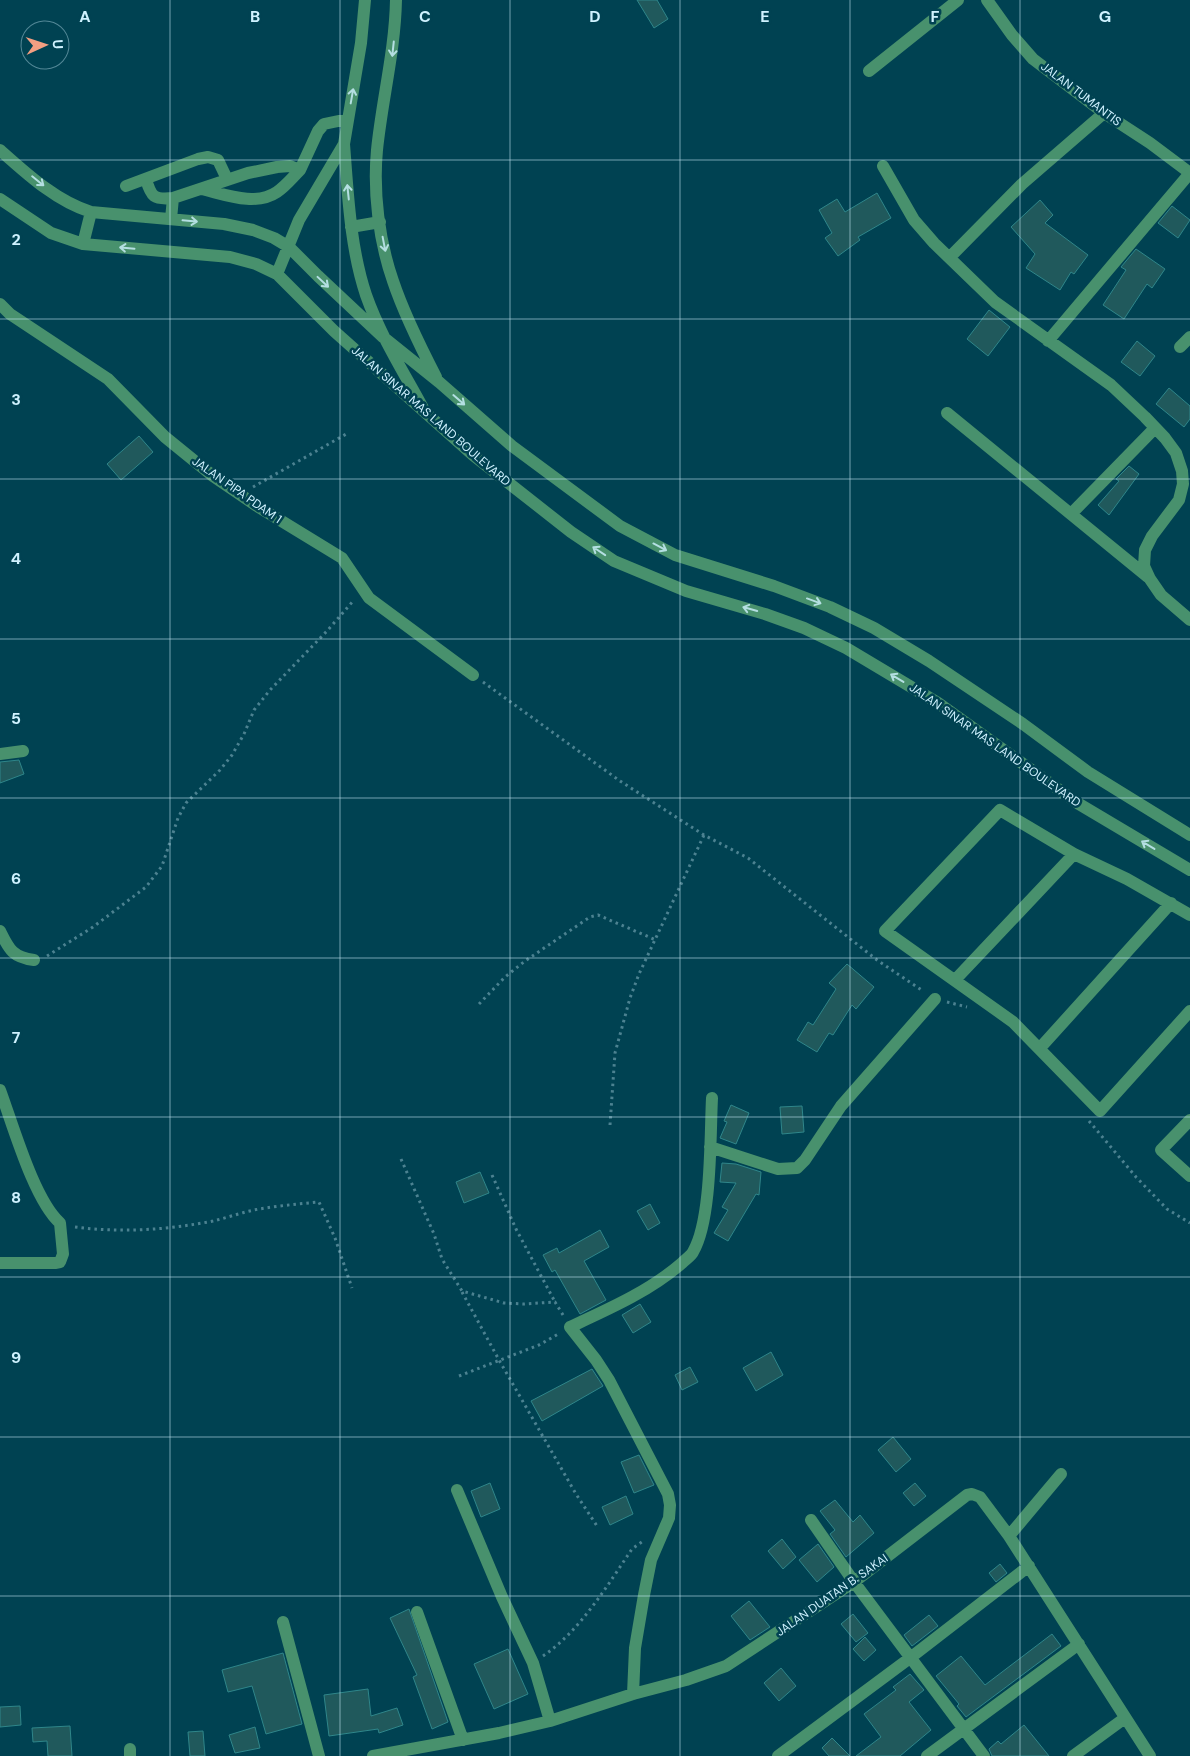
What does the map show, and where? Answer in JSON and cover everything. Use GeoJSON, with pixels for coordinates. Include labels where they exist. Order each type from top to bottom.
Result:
{"type":"FeatureCollection","features":[{"type":"Feature","properties":{"kind":"street"},"geometry":{"type":"LineString","coordinates":[[365,0],[361,43],[344,144],[351,227],[366,294],[383,337],[428,416]]}},
{"type":"Feature","properties":{"kind":"street"},"geometry":{"type":"LineString","coordinates":[[396,0],[392,59],[377,153],[380,222],[393,281],[414,334],[439,382]]}},
{"type":"Feature","properties":{"kind":"street"},"geometry":{"type":"LineString","coordinates":[[870,71],[958,0]]}},
{"type":"Feature","properties":{"kind":"street","name":"JALAN TUMANTIS"},"geometry":{"type":"LineString","coordinates":[[987,0],[1012,35],[1033,59],[1104,113],[1150,143],[1190,173]]}},
{"type":"Feature","properties":{"kind":"street"},"geometry":{"type":"LineString","coordinates":[[950,257],[1022,184],[1104,113]]}},
{"type":"Feature","properties":{"kind":"street"},"geometry":{"type":"LineString","coordinates":[[200,189],[246,199],[267,197],[286,185],[300,170],[318,131],[324,124],[348,119]]}},
{"type":"Feature","properties":{"kind":"street"},"geometry":{"type":"LineString","coordinates":[[277,274],[299,220],[344,144]]}},
{"type":"Feature","properties":{"kind":"street"},"geometry":{"type":"LineString","coordinates":[[0,150],[57,196],[73,206],[91,212],[224,224],[254,230],[274,238],[289,247],[383,337],[439,382],[512,446],[620,526],[675,555],[774,586],[830,607],[874,628],[929,661],[1023,724],[1088,772],[1190,835]]}},
{"type":"Feature","properties":{"kind":"street"},"geometry":{"type":"LineString","coordinates":[[126,186],[208,157],[218,160],[227,179]]}},
{"type":"Feature","properties":{"kind":"street"},"geometry":{"type":"LineString","coordinates":[[146,179],[152,196],[163,199],[173,198],[227,179],[277,167],[290,166],[300,170]]}},
{"type":"Feature","properties":{"kind":"street"},"geometry":{"type":"LineString","coordinates":[[883,166],[914,220],[934,243],[995,302],[1111,384],[1156,428],[1176,453],[1182,471],[1183,484],[1179,500],[1152,536],[1145,550],[1144,566],[1161,595],[1190,620]]}},
{"type":"Feature","properties":{"kind":"street"},"geometry":{"type":"LineString","coordinates":[[1048,340],[1190,173]]}},
{"type":"Feature","properties":{"kind":"street"},"geometry":{"type":"LineString","coordinates":[[171,219],[173,198]]}},
{"type":"Feature","properties":{"kind":"street","name":"JALAN SINAR MAS LAND BOULEVARD"},"geometry":{"type":"LineString","coordinates":[[0,199],[51,233],[83,244],[230,257],[256,264],[277,274],[334,331],[428,416],[571,532],[614,561],[686,591],[765,614],[804,628],[846,648],[938,703],[1080,804],[1190,870]]}},
{"type":"Feature","properties":{"kind":"street"},"geometry":{"type":"LineString","coordinates":[[83,244],[91,212]]}},
{"type":"Feature","properties":{"kind":"street"},"geometry":{"type":"LineString","coordinates":[[351,227],[380,222]]}},
{"type":"Feature","properties":{"kind":"street","name":"JALAN PIPA PDAM 1"},"geometry":{"type":"LineString","coordinates":[[0,304],[10,314],[108,379],[164,437],[213,476],[240,495],[342,558],[369,598],[473,675]]}},
{"type":"Feature","properties":{"kind":"street"},"geometry":{"type":"LineString","coordinates":[[1180,347],[1190,337]]}},
{"type":"Feature","properties":{"kind":"street"},"geometry":{"type":"LineString","coordinates":[[947,413],[1150,579]]}},
{"type":"Feature","properties":{"kind":"street"},"geometry":{"type":"LineString","coordinates":[[1071,514],[1156,428]]}},
{"type":"Feature","properties":{"kind":"street"},"geometry":{"type":"LineString","coordinates":[[0,754],[24,751]]}},
{"type":"Feature","properties":{"kind":"street"},"geometry":{"type":"LineString","coordinates":[[1188,910],[1074,854],[1000,810],[885,931],[1013,1022],[1100,1111],[1190,1011]]}},
{"type":"Feature","properties":{"kind":"street"},"geometry":{"type":"LineString","coordinates":[[955,980],[1074,854]]}},
{"type":"Feature","properties":{"kind":"street"},"geometry":{"type":"LineString","coordinates":[[1040,1048],[1171,903]]}},
{"type":"Feature","properties":{"kind":"street"},"geometry":{"type":"LineString","coordinates":[[0,931],[8,947],[15,955],[34,960]]}},
{"type":"Feature","properties":{"kind":"street"},"geometry":{"type":"LineString","coordinates":[[710,1147],[778,1169],[797,1168],[805,1160],[841,1106],[935,999]]}},
{"type":"Feature","properties":{"kind":"street"},"geometry":{"type":"LineString","coordinates":[[0,1090],[28,1166],[46,1208],[60,1223],[63,1254],[60,1262],[55,1263],[0,1262]]}},
{"type":"Feature","properties":{"kind":"street"},"geometry":{"type":"LineString","coordinates":[[633,1694],[635,1648],[644,1595],[651,1560],[669,1518],[670,1505],[665,1487],[609,1380],[570,1327],[666,1277],[693,1253],[701,1233],[706,1208],[712,1098]]}},
{"type":"Feature","properties":{"kind":"street"},"geometry":{"type":"LineString","coordinates":[[1190,1120],[1161,1150],[1190,1176]]}},
{"type":"Feature","properties":{"kind":"street"},"geometry":{"type":"LineString","coordinates":[[1009,1536],[1061,1474]]}},
{"type":"Feature","properties":{"kind":"street"},"geometry":{"type":"LineString","coordinates":[[457,1490],[502,1597],[533,1664],[550,1720]]}},
{"type":"Feature","properties":{"kind":"street","name":"JALAN DUATAN B. SAKAI"},"geometry":{"type":"LineString","coordinates":[[373,1756],[499,1733],[550,1720],[633,1694],[686,1680],[726,1666],[854,1582],[967,1495],[972,1494],[980,1497],[1009,1536],[1150,1756]]}},
{"type":"Feature","properties":{"kind":"street"},"geometry":{"type":"LineString","coordinates":[[810,1520],[984,1756]]}},
{"type":"Feature","properties":{"kind":"street"},"geometry":{"type":"LineString","coordinates":[[778,1756],[910,1658],[1029,1566]]}},
{"type":"Feature","properties":{"kind":"street"},"geometry":{"type":"LineString","coordinates":[[417,1612],[463,1740]]}},
{"type":"Feature","properties":{"kind":"street"},"geometry":{"type":"LineString","coordinates":[[283,1622],[319,1756]]}},
{"type":"Feature","properties":{"kind":"street"},"geometry":{"type":"LineString","coordinates":[[927,1756],[1079,1644]]}},
{"type":"Feature","properties":{"kind":"street"},"geometry":{"type":"LineString","coordinates":[[1073,1756],[1125,1718]]}},
{"type":"Feature","properties":{"kind":"path"},"geometry":{"type":"LineString","coordinates":[[240,495],[348,433]]}},
{"type":"Feature","properties":{"kind":"path"},"geometry":{"type":"LineString","coordinates":[[34,960],[49,956],[93,927],[146,887],[162,866],[178,818],[186,803],[220,770],[232,755],[244,734],[254,710],[270,690],[327,631],[363,589]]}},
{"type":"Feature","properties":{"kind":"path"},"geometry":{"type":"LineString","coordinates":[[473,675],[620,781],[704,834],[748,858],[877,960],[935,999],[968,1008]]}},
{"type":"Feature","properties":{"kind":"path"},"geometry":{"type":"LineString","coordinates":[[610,1125],[615,1053],[630,998],[704,834]]}},
{"type":"Feature","properties":{"kind":"path"},"geometry":{"type":"LineString","coordinates":[[479,1004],[505,977],[525,961],[590,917],[598,916],[656,940]]}},
{"type":"Feature","properties":{"kind":"path"},"geometry":{"type":"LineString","coordinates":[[1086,1118],[1136,1177],[1167,1209],[1190,1223]]}},
{"type":"Feature","properties":{"kind":"path"},"geometry":{"type":"LineString","coordinates":[[400,1159],[434,1234],[442,1258],[596,1526]]}},
{"type":"Feature","properties":{"kind":"path"},"geometry":{"type":"LineString","coordinates":[[459,1376],[540,1345],[570,1327],[554,1302],[516,1229],[492,1174]]}},
{"type":"Feature","properties":{"kind":"path"},"geometry":{"type":"LineString","coordinates":[[60,1223],[74,1228],[105,1231],[158,1229],[213,1221],[252,1210],[287,1204],[319,1202],[335,1238],[352,1288]]}},
{"type":"Feature","properties":{"kind":"path"},"geometry":{"type":"LineString","coordinates":[[462,1292],[504,1303],[554,1302]]}},
{"type":"Feature","properties":{"kind":"path"},"geometry":{"type":"LineString","coordinates":[[533,1664],[561,1642],[583,1618],[632,1549],[648,1537],[664,1530]]}},
{"type":"Feature","properties":{"kind":"building"},"geometry":{"type":"Polygon","coordinates":[[[637,0],[657,0],[668,19],[654,28],[637,0]]]}},
{"type":"Feature","properties":{"kind":"building"},"geometry":{"type":"Polygon","coordinates":[[[877,193],[891,218],[858,237],[860,240],[838,256],[825,238],[832,233],[819,210],[837,199],[845,212],[877,193]]]}},
{"type":"Feature","properties":{"kind":"building"},"geometry":{"type":"Polygon","coordinates":[[[1040,200],[1053,215],[1045,223],[1088,255],[1074,274],[1071,272],[1060,290],[1026,268],[1035,254],[1011,227],[1040,200]]]}},
{"type":"Feature","properties":{"kind":"building"},"geometry":{"type":"Polygon","coordinates":[[[1172,206],[1190,220],[1178,238],[1158,223],[1172,206]]]}},
{"type":"Feature","properties":{"kind":"building"},"geometry":{"type":"Polygon","coordinates":[[[1136,249],[1165,269],[1152,288],[1147,284],[1124,319],[1103,305],[1126,270],[1121,267],[1136,249]]]}},
{"type":"Feature","properties":{"kind":"building"},"geometry":{"type":"Polygon","coordinates":[[[989,310],[1010,327],[988,356],[967,339],[989,310]]]}},
{"type":"Feature","properties":{"kind":"building"},"geometry":{"type":"Polygon","coordinates":[[[1137,341],[1155,356],[1140,376],[1121,362],[1137,341]]]}},
{"type":"Feature","properties":{"kind":"building"},"geometry":{"type":"Polygon","coordinates":[[[1169,388],[1190,406],[1190,419],[1184,427],[1156,404],[1169,388]]]}},
{"type":"Feature","properties":{"kind":"building"},"geometry":{"type":"Polygon","coordinates":[[[139,436],[153,452],[121,480],[107,464],[139,436]]]}},
{"type":"Feature","properties":{"kind":"building"},"geometry":{"type":"Polygon","coordinates":[[[1129,466],[1139,474],[1109,515],[1098,505],[1119,481],[1116,479],[1129,466]]]}},
{"type":"Feature","properties":{"kind":"building"},"geometry":{"type":"Polygon","coordinates":[[[19,760],[24,774],[0,783],[0,762],[19,760]]]}},
{"type":"Feature","properties":{"kind":"building"},"geometry":{"type":"Polygon","coordinates":[[[847,964],[874,987],[856,1009],[852,1005],[833,1035],[829,1033],[817,1052],[797,1040],[808,1022],[813,1025],[836,989],[829,983],[847,964]]]}},
{"type":"Feature","properties":{"kind":"building"},"geometry":{"type":"Polygon","coordinates":[[[731,1105],[749,1113],[736,1144],[720,1138],[727,1122],[724,1121],[731,1105]]]}},
{"type":"Feature","properties":{"kind":"building"},"geometry":{"type":"Polygon","coordinates":[[[802,1106],[804,1132],[782,1134],[780,1107],[802,1106]]]}},
{"type":"Feature","properties":{"kind":"building"},"geometry":{"type":"Polygon","coordinates":[[[722,1163],[736,1164],[761,1172],[759,1195],[756,1194],[728,1241],[714,1233],[728,1210],[722,1207],[736,1183],[720,1182],[722,1163]]]}},
{"type":"Feature","properties":{"kind":"building"},"geometry":{"type":"Polygon","coordinates":[[[480,1172],[489,1193],[464,1203],[456,1182],[480,1172]]]}},
{"type":"Feature","properties":{"kind":"building"},"geometry":{"type":"Polygon","coordinates":[[[650,1204],[660,1223],[648,1230],[637,1211],[650,1204]]]}},
{"type":"Feature","properties":{"kind":"building"},"geometry":{"type":"Polygon","coordinates":[[[600,1230],[609,1247],[584,1261],[606,1300],[580,1314],[555,1270],[552,1272],[543,1255],[557,1248],[559,1253],[600,1230]]]}},
{"type":"Feature","properties":{"kind":"building"},"geometry":{"type":"Polygon","coordinates":[[[640,1304],[651,1322],[633,1333],[622,1315],[640,1304]]]}},
{"type":"Feature","properties":{"kind":"building"},"geometry":{"type":"Polygon","coordinates":[[[771,1352],[783,1375],[756,1391],[743,1368],[771,1352]]]}},
{"type":"Feature","properties":{"kind":"building"},"geometry":{"type":"Polygon","coordinates":[[[690,1367],[698,1382],[682,1390],[675,1375],[690,1367]]]}},
{"type":"Feature","properties":{"kind":"building"},"geometry":{"type":"Polygon","coordinates":[[[592,1369],[603,1386],[542,1421],[531,1401],[592,1369]]]}},
{"type":"Feature","properties":{"kind":"building"},"geometry":{"type":"Polygon","coordinates":[[[893,1437],[911,1459],[896,1472],[878,1450],[893,1437]]]}},
{"type":"Feature","properties":{"kind":"building"},"geometry":{"type":"Polygon","coordinates":[[[639,1455],[654,1485],[634,1493],[621,1462],[639,1455]]]}},
{"type":"Feature","properties":{"kind":"building"},"geometry":{"type":"Polygon","coordinates":[[[490,1483],[500,1509],[481,1517],[471,1491],[490,1483]]]}},
{"type":"Feature","properties":{"kind":"building"},"geometry":{"type":"Polygon","coordinates":[[[915,1483],[926,1496],[914,1506],[903,1493],[915,1483]]]}},
{"type":"Feature","properties":{"kind":"building"},"geometry":{"type":"Polygon","coordinates":[[[626,1496],[633,1514],[610,1525],[602,1507],[626,1496]]]}},
{"type":"Feature","properties":{"kind":"building"},"geometry":{"type":"Polygon","coordinates":[[[835,1500],[853,1522],[860,1515],[874,1533],[846,1557],[830,1534],[835,1530],[820,1511],[835,1500]]]}},
{"type":"Feature","properties":{"kind":"building"},"geometry":{"type":"Polygon","coordinates":[[[782,1539],[796,1557],[783,1569],[768,1551],[782,1539]]]}},
{"type":"Feature","properties":{"kind":"building"},"geometry":{"type":"Polygon","coordinates":[[[818,1544],[834,1567],[817,1582],[799,1560],[818,1544]]]}},
{"type":"Feature","properties":{"kind":"building"},"geometry":{"type":"Polygon","coordinates":[[[1000,1564],[1007,1573],[996,1582],[989,1573],[1000,1564]]]}},
{"type":"Feature","properties":{"kind":"building"},"geometry":{"type":"Polygon","coordinates":[[[749,1601],[770,1627],[750,1640],[731,1616],[749,1601]]]}},
{"type":"Feature","properties":{"kind":"building"},"geometry":{"type":"Polygon","coordinates":[[[409,1609],[448,1722],[432,1729],[413,1677],[417,1675],[390,1618],[409,1609]]]}},
{"type":"Feature","properties":{"kind":"building"},"geometry":{"type":"Polygon","coordinates":[[[853,1614],[868,1633],[856,1642],[841,1624],[853,1614]]]}},
{"type":"Feature","properties":{"kind":"building"},"geometry":{"type":"Polygon","coordinates":[[[929,1615],[938,1626],[912,1646],[904,1635],[929,1615]]]}},
{"type":"Feature","properties":{"kind":"building"},"geometry":{"type":"Polygon","coordinates":[[[1052,1634],[1061,1646],[966,1717],[957,1706],[959,1704],[936,1676],[961,1656],[985,1685],[1052,1634]]]}},
{"type":"Feature","properties":{"kind":"building"},"geometry":{"type":"Polygon","coordinates":[[[865,1637],[876,1650],[864,1661],[853,1649],[865,1637]]]}},
{"type":"Feature","properties":{"kind":"building"},"geometry":{"type":"Polygon","coordinates":[[[508,1649],[528,1694],[494,1709],[474,1664],[508,1649]]]}},
{"type":"Feature","properties":{"kind":"building"},"geometry":{"type":"Polygon","coordinates":[[[283,1653],[302,1724],[266,1734],[252,1686],[228,1692],[222,1670],[283,1653]]]}},
{"type":"Feature","properties":{"kind":"building"},"geometry":{"type":"Polygon","coordinates":[[[781,1668],[796,1686],[779,1701],[764,1683],[781,1668]]]}},
{"type":"Feature","properties":{"kind":"building"},"geometry":{"type":"Polygon","coordinates":[[[910,1674],[924,1690],[909,1702],[931,1730],[900,1756],[856,1756],[881,1737],[864,1714],[896,1690],[893,1687],[910,1674]]]}},
{"type":"Feature","properties":{"kind":"building"},"geometry":{"type":"Polygon","coordinates":[[[368,1689],[371,1716],[397,1708],[403,1725],[379,1733],[378,1729],[329,1736],[324,1695],[368,1689]]]}},
{"type":"Feature","properties":{"kind":"building"},"geometry":{"type":"Polygon","coordinates":[[[20,1706],[21,1725],[0,1727],[0,1707],[20,1706]]]}},
{"type":"Feature","properties":{"kind":"building"},"geometry":{"type":"Polygon","coordinates":[[[1024,1725],[1049,1756],[992,1756],[989,1749],[998,1741],[1001,1744],[1024,1725]]]}},
{"type":"Feature","properties":{"kind":"building"},"geometry":{"type":"Polygon","coordinates":[[[70,1726],[72,1756],[48,1756],[47,1741],[33,1742],[32,1728],[70,1726]]]}},
{"type":"Feature","properties":{"kind":"building"},"geometry":{"type":"Polygon","coordinates":[[[255,1727],[260,1748],[235,1753],[229,1735],[255,1727]]]}},
{"type":"Feature","properties":{"kind":"building"},"geometry":{"type":"Polygon","coordinates":[[[203,1731],[205,1756],[190,1756],[188,1732],[203,1731]]]}},
{"type":"Feature","properties":{"kind":"building"},"geometry":{"type":"Polygon","coordinates":[[[832,1738],[850,1756],[829,1756],[822,1748],[832,1738]]]}}]}
